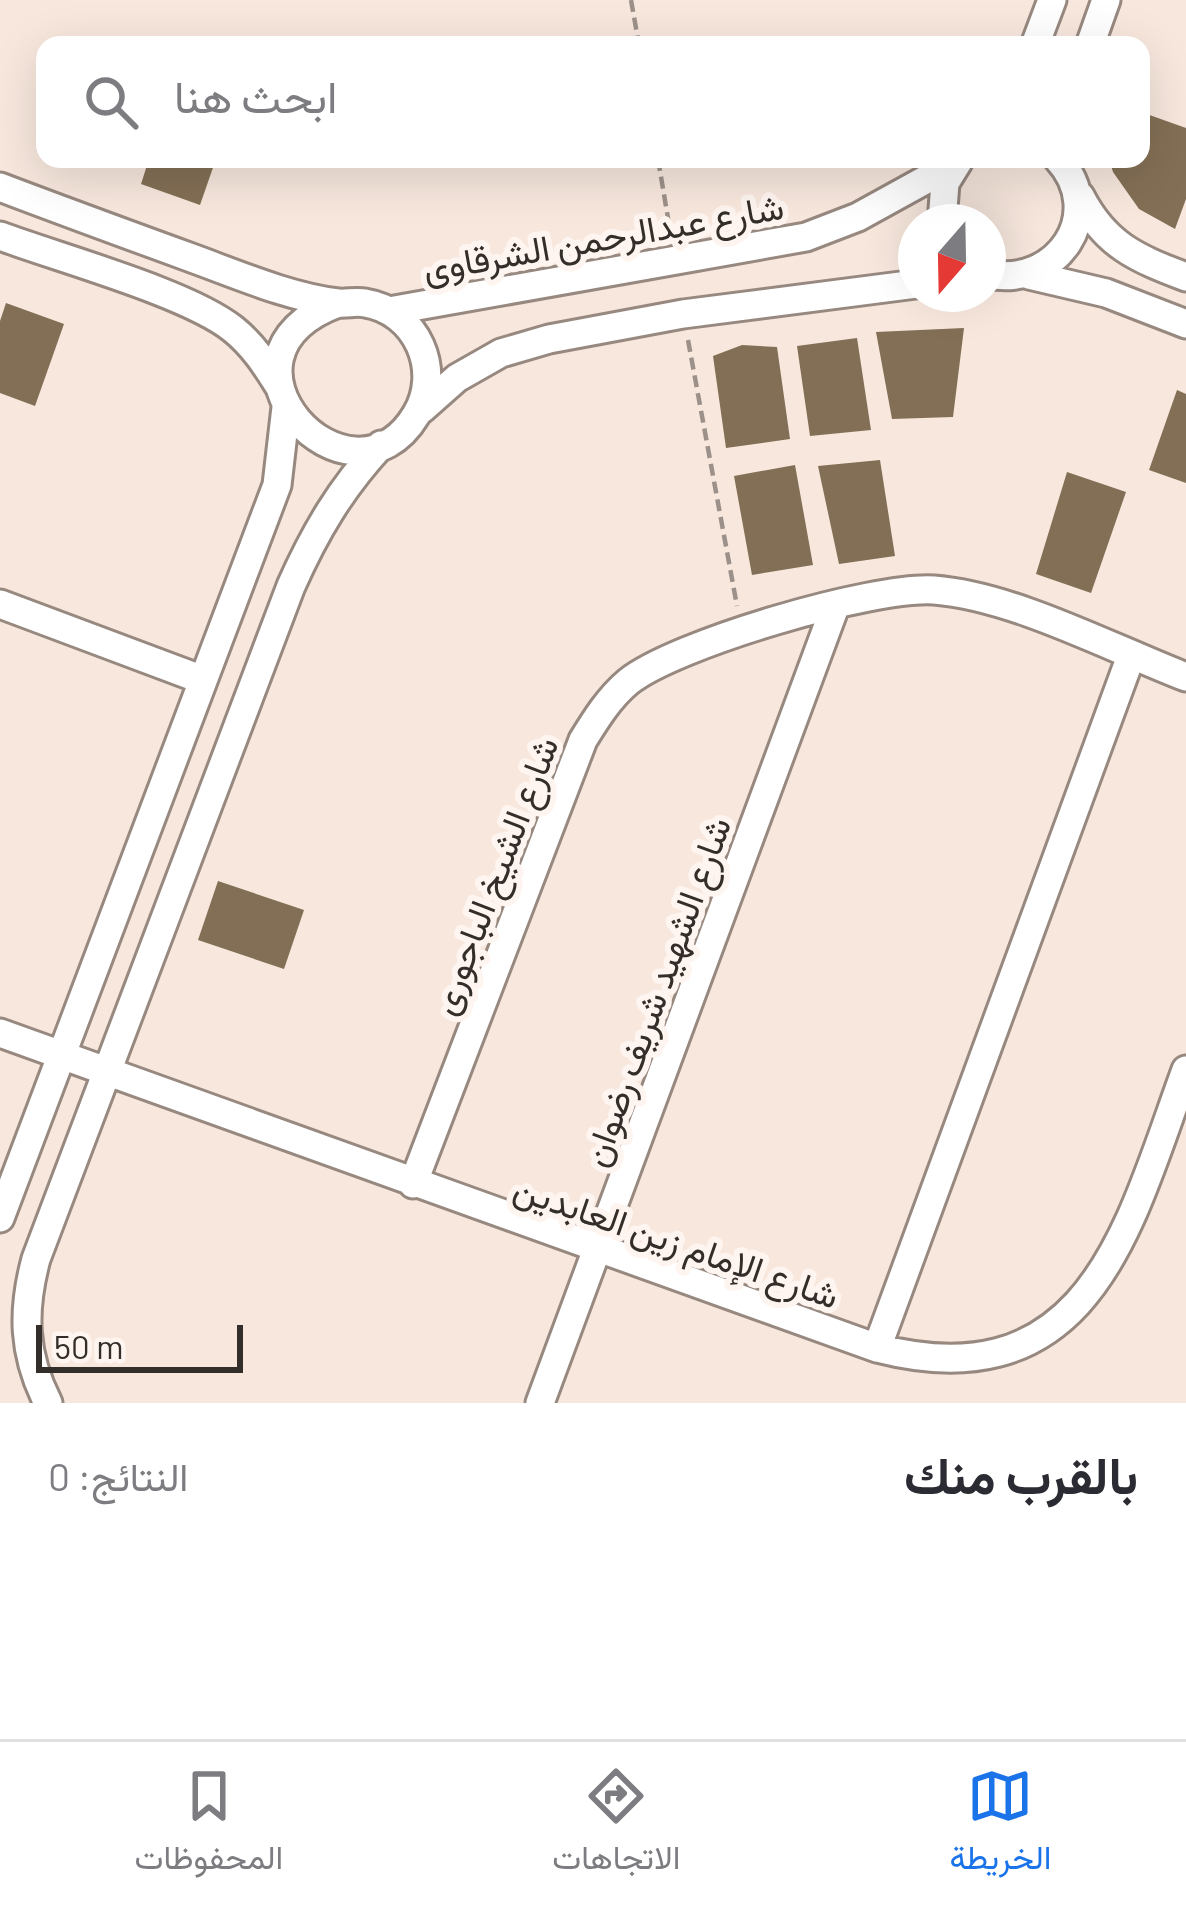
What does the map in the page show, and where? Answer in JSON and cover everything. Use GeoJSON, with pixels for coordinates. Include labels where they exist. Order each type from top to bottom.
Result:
{"type":"FeatureCollection","features":[{"type":"Feature","properties":{"kind":"street"},"geometry":{"type":"LineString","coordinates":[[1038,36],[1052,0]]}},
{"type":"Feature","properties":{"kind":"street"},"geometry":{"type":"LineString","coordinates":[[1093,36],[1106,0]]}},
{"type":"Feature","properties":{"kind":"street","name":"شارع عبدالرحمن الشرقاوى"},"geometry":{"type":"LineString","coordinates":[[389,311],[806,237],[858,218],[947,168]]}},
{"type":"Feature","properties":{"kind":"street"},"geometry":{"type":"LineString","coordinates":[[943,204],[945,183],[955,168]]}},
{"type":"Feature","properties":{"kind":"street"},"geometry":{"type":"LineString","coordinates":[[1029,275],[1052,263],[1070,244],[1079,219],[1067,170]]}},
{"type":"Feature","properties":{"kind":"street"},"geometry":{"type":"LineString","coordinates":[[1067,170],[1108,241],[1126,254],[1186,277]]}},
{"type":"Feature","properties":{"kind":"street"},"geometry":{"type":"LineString","coordinates":[[0,187],[229,272],[338,303],[364,302],[389,311],[421,344],[428,367],[419,412]]}},
{"type":"Feature","properties":{"kind":"street"},"geometry":{"type":"LineString","coordinates":[[0,236],[196,308],[230,327],[259,354],[282,397],[316,440],[359,450],[381,445]]}},
{"type":"Feature","properties":{"kind":"street"},"geometry":{"type":"LineString","coordinates":[[1006,274],[1029,275],[1106,293],[1186,324]]}},
{"type":"Feature","properties":{"kind":"street"},"geometry":{"type":"LineString","coordinates":[[49,1403],[26,1345],[25,1301],[299,568],[345,484],[457,378],[501,353],[683,314],[898,286]]}},
{"type":"Feature","properties":{"kind":"street"},"geometry":{"type":"LineString","coordinates":[[0,1218],[278,485],[286,343],[299,324],[338,303]]}},
{"type":"Feature","properties":{"kind":"street","name":"شارع الشيخ الباجورى"},"geometry":{"type":"LineString","coordinates":[[413,1184],[583,740],[629,681],[662,662],[836,604],[917,591],[982,599],[1186,676]]}},
{"type":"Feature","properties":{"kind":"street"},"geometry":{"type":"LineString","coordinates":[[0,604],[203,680]]}},
{"type":"Feature","properties":{"kind":"street","name":"شارع الشهيد شريف رضوان"},"geometry":{"type":"LineString","coordinates":[[540,1403],[836,604]]}},
{"type":"Feature","properties":{"kind":"street"},"geometry":{"type":"LineString","coordinates":[[877,1348],[1131,656]]}},
{"type":"Feature","properties":{"kind":"street","name":"شارع الإمام زين العابدين"},"geometry":{"type":"LineString","coordinates":[[0,1034],[598,1251],[920,1361],[986,1359],[1047,1335],[1082,1306],[1111,1268],[1186,1070]]}},
{"type":"Feature","properties":{"kind":"path"},"geometry":{"type":"LineString","coordinates":[[632,0],[638,36]]}},
{"type":"Feature","properties":{"kind":"path"},"geometry":{"type":"LineString","coordinates":[[659,168],[674,259]]}},
{"type":"Feature","properties":{"kind":"path"},"geometry":{"type":"LineString","coordinates":[[683,314],[742,635]]}},
{"type":"Feature","properties":{"kind":"building"},"geometry":{"type":"Polygon","coordinates":[[[1150,115],[1186,128],[1186,199],[1175,229],[1139,209],[1112,168],[1150,168],[1150,115]]]}},
{"type":"Feature","properties":{"kind":"building"},"geometry":{"type":"Polygon","coordinates":[[[146,168],[213,168],[200,205],[141,184],[146,168]]]}},
{"type":"Feature","properties":{"kind":"building"},"geometry":{"type":"Polygon","coordinates":[[[6,303],[64,324],[35,406],[0,393],[0,321],[6,303]]]}},
{"type":"Feature","properties":{"kind":"building"},"geometry":{"type":"Polygon","coordinates":[[[964,328],[953,417],[892,419],[876,332],[964,328]]]}},
{"type":"Feature","properties":{"kind":"building"},"geometry":{"type":"Polygon","coordinates":[[[857,338],[871,430],[810,436],[797,346],[857,338]]]}},
{"type":"Feature","properties":{"kind":"building"},"geometry":{"type":"Polygon","coordinates":[[[742,345],[777,347],[790,439],[726,448],[713,356],[742,345]]]}},
{"type":"Feature","properties":{"kind":"building"},"geometry":{"type":"Polygon","coordinates":[[[1177,390],[1186,394],[1186,483],[1149,470],[1177,390]]]}},
{"type":"Feature","properties":{"kind":"building"},"geometry":{"type":"Polygon","coordinates":[[[880,460],[895,556],[839,564],[818,466],[880,460]]]}},
{"type":"Feature","properties":{"kind":"building"},"geometry":{"type":"Polygon","coordinates":[[[795,465],[813,565],[752,575],[734,476],[795,465]]]}},
{"type":"Feature","properties":{"kind":"building"},"geometry":{"type":"Polygon","coordinates":[[[1067,472],[1126,492],[1091,593],[1036,574],[1067,472]]]}},
{"type":"Feature","properties":{"kind":"building"},"geometry":{"type":"Polygon","coordinates":[[[218,881],[304,910],[284,969],[198,940],[218,881]]]}}]}
